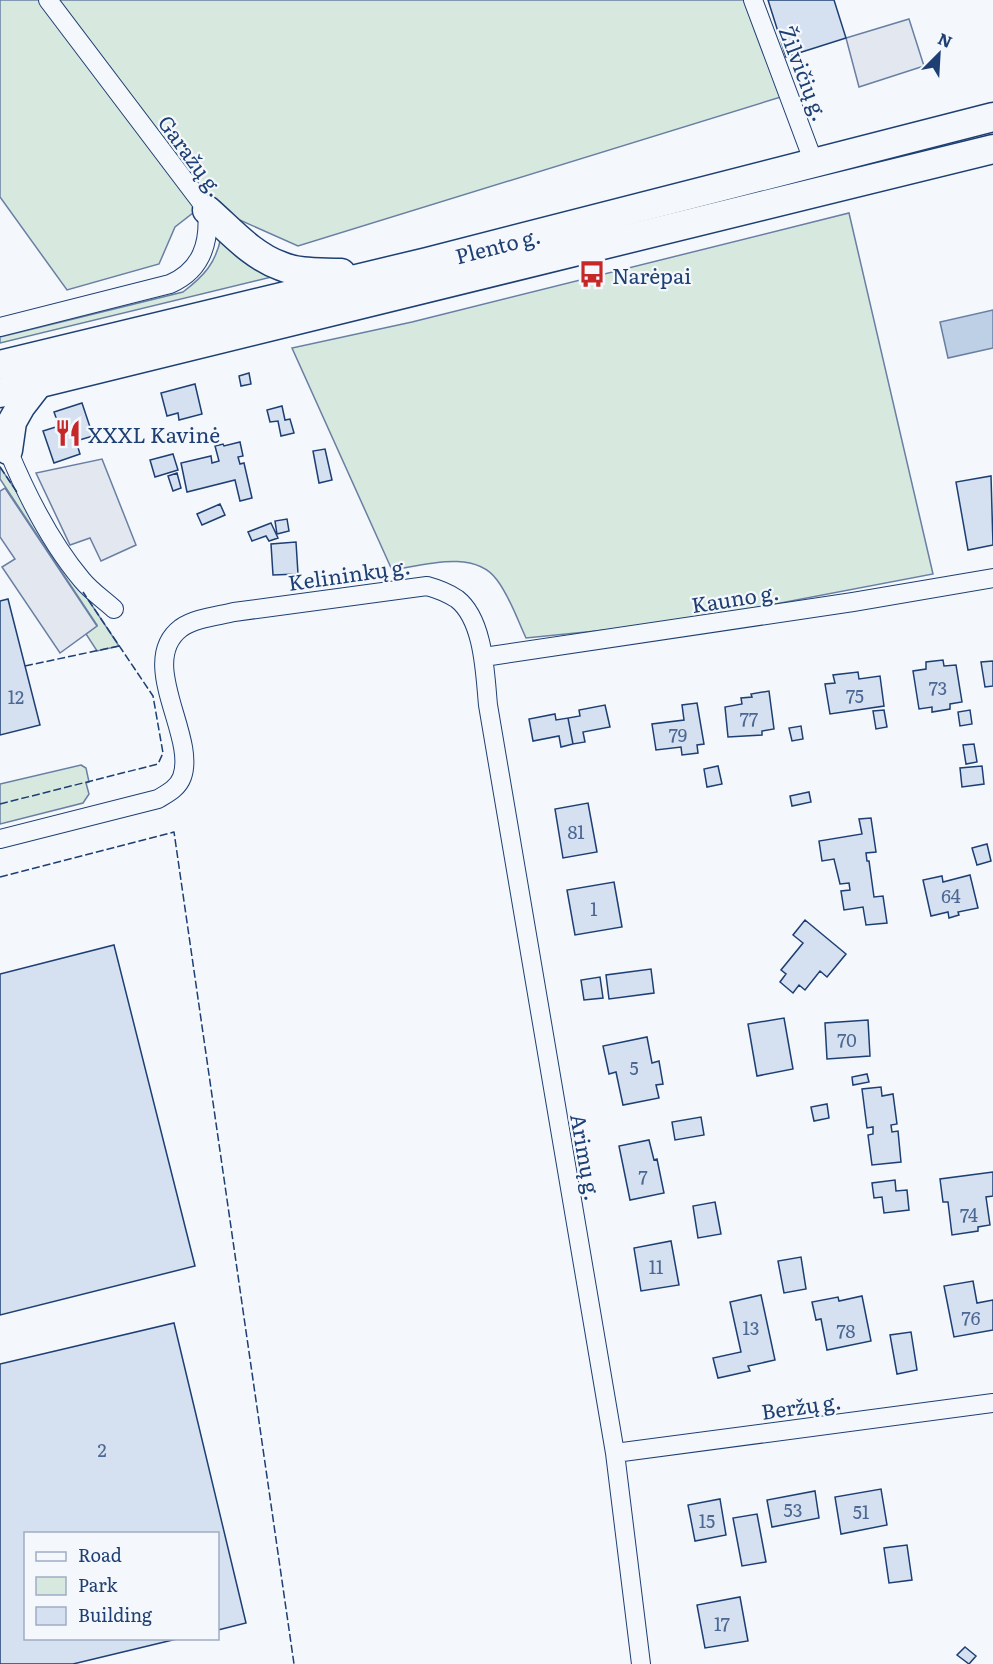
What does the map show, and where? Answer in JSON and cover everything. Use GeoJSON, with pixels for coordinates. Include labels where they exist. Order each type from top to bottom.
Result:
{"type":"FeatureCollection","features":[{"type":"Feature","properties":{"kind":"highway","name":"Plento g."},"geometry":{"type":"LineString","coordinates":[[0,365],[376,274],[993,117]]}},
{"type":"Feature","properties":{"kind":"highway","name":"Plento g."},"geometry":{"type":"LineString","coordinates":[[0,393],[993,149]]}},
{"type":"Feature","properties":{"kind":"highway"},"geometry":{"type":"LineString","coordinates":[[207,210],[259,255],[282,267],[305,272],[376,274]]}},
{"type":"Feature","properties":{"kind":"highway"},"geometry":{"type":"LineString","coordinates":[[4,444],[21,406],[38,384]]}},
{"type":"Feature","properties":{"kind":"street","name":"Garažų g."},"geometry":{"type":"LineString","coordinates":[[0,327],[179,280],[189,272],[201,255],[209,231],[207,210],[48,0]]}},
{"type":"Feature","properties":{"kind":"street","name":"Žilvičių g."},"geometry":{"type":"LineString","coordinates":[[753,0],[814,163]]}},
{"type":"Feature","properties":{"kind":"street"},"geometry":{"type":"LineString","coordinates":[[4,444],[23,488],[62,554],[84,582],[114,609]]}},
{"type":"Feature","properties":{"kind":"street","name":"Kauno g."},"geometry":{"type":"LineString","coordinates":[[484,657],[853,602],[993,578]]}},
{"type":"Feature","properties":{"kind":"street","name":"Kelininkų g."},"geometry":{"type":"LineString","coordinates":[[0,839],[158,799],[178,785],[184,765],[182,743],[165,676],[164,660],[171,642],[182,628],[205,619],[234,612],[427,586],[443,591],[458,600],[467,611],[484,657]]}},
{"type":"Feature","properties":{"kind":"street","name":"Arimų g."},"geometry":{"type":"LineString","coordinates":[[484,657],[488,705],[615,1453],[641,1664]]}},
{"type":"Feature","properties":{"kind":"street","name":"Beržų g."},"geometry":{"type":"LineString","coordinates":[[615,1453],[993,1402]]}},
{"type":"Feature","properties":{"kind":"green space"},"geometry":{"type":"Polygon","coordinates":[[[0,0],[748,0],[784,96],[298,246],[222,212],[193,213],[175,227],[159,264],[67,290],[0,197],[0,0]]]}},
{"type":"Feature","properties":{"kind":"green space"},"geometry":{"type":"Polygon","coordinates":[[[849,213],[933,574],[676,623],[526,638],[506,594],[487,570],[463,562],[448,562],[392,570],[292,348],[412,322],[849,213]]]}},
{"type":"Feature","properties":{"kind":"green space"},"geometry":{"type":"Polygon","coordinates":[[[221,237],[280,275],[0,343],[0,337],[183,292],[208,268],[216,254],[221,237]]]}},
{"type":"Feature","properties":{"kind":"green space"},"geometry":{"type":"Polygon","coordinates":[[[0,467],[119,646],[97,651],[86,634],[97,625],[0,479],[0,467]]]}},
{"type":"Feature","properties":{"kind":"green space"},"geometry":{"type":"Polygon","coordinates":[[[81,765],[86,768],[89,782],[86,783],[89,794],[83,803],[0,824],[0,784],[81,765]]]}},
{"type":"Feature","properties":{"kind":"shaded area"},"geometry":{"type":"Polygon","coordinates":[[[909,19],[924,66],[859,87],[846,38],[909,19]]]}},
{"type":"Feature","properties":{"kind":"shaded area"},"geometry":{"type":"Polygon","coordinates":[[[102,459],[136,545],[101,561],[90,538],[70,545],[36,473],[102,459]]]}},
{"type":"Feature","properties":{"kind":"shaded area"},"geometry":{"type":"Polygon","coordinates":[[[5,488],[97,626],[60,653],[2,567],[15,559],[0,537],[0,491],[5,488]]]}},
{"type":"Feature","properties":{"kind":"water"},"geometry":{"type":"Polygon","coordinates":[[[993,310],[993,348],[948,358],[940,322],[993,310]]]}},
{"type":"Feature","properties":{"kind":"building"},"geometry":{"type":"Polygon","coordinates":[[[768,0],[834,0],[846,38],[786,57],[768,0]]]}},
{"type":"Feature","properties":{"kind":"building"},"geometry":{"type":"Polygon","coordinates":[[[249,373],[251,384],[241,386],[239,376],[249,373]]]}},
{"type":"Feature","properties":{"kind":"building"},"geometry":{"type":"Polygon","coordinates":[[[195,384],[202,414],[179,420],[178,413],[167,416],[161,393],[195,384]]]}},
{"type":"Feature","properties":{"kind":"building","name":"XXXL Kavinė"},"geometry":{"type":"Polygon","coordinates":[[[82,403],[93,436],[76,441],[80,454],[54,463],[43,431],[59,426],[54,412],[82,403]]]}},
{"type":"Feature","properties":{"kind":"building"},"geometry":{"type":"Polygon","coordinates":[[[282,406],[285,420],[290,419],[294,433],[281,436],[278,421],[270,422],[267,410],[282,406]]]}},
{"type":"Feature","properties":{"kind":"building"},"geometry":{"type":"Polygon","coordinates":[[[240,442],[243,456],[238,457],[240,464],[244,463],[252,498],[240,501],[235,480],[187,492],[181,463],[211,456],[212,463],[219,461],[215,446],[240,442]]]}},
{"type":"Feature","properties":{"kind":"building"},"geometry":{"type":"Polygon","coordinates":[[[325,449],[332,480],[319,483],[313,451],[325,449]]]}},
{"type":"Feature","properties":{"kind":"building"},"geometry":{"type":"Polygon","coordinates":[[[173,454],[178,470],[155,477],[150,460],[173,454]]]}},
{"type":"Feature","properties":{"kind":"building"},"geometry":{"type":"Polygon","coordinates":[[[177,473],[181,488],[173,491],[168,476],[177,473]]]}},
{"type":"Feature","properties":{"kind":"building"},"geometry":{"type":"Polygon","coordinates":[[[991,476],[993,545],[968,550],[956,482],[991,476]]]}},
{"type":"Feature","properties":{"kind":"building"},"geometry":{"type":"Polygon","coordinates":[[[220,504],[225,515],[202,525],[197,514],[220,504]]]}},
{"type":"Feature","properties":{"kind":"building"},"geometry":{"type":"Polygon","coordinates":[[[287,519],[289,531],[277,534],[275,521],[287,519]]]}},
{"type":"Feature","properties":{"kind":"building"},"geometry":{"type":"Polygon","coordinates":[[[271,523],[278,538],[269,541],[266,536],[252,541],[248,532],[271,523]]]}},
{"type":"Feature","properties":{"kind":"building"},"geometry":{"type":"Polygon","coordinates":[[[296,542],[298,574],[273,575],[271,544],[296,542]]]}},
{"type":"Feature","properties":{"kind":"building"},"geometry":{"type":"Polygon","coordinates":[[[8,599],[40,725],[0,735],[0,601],[8,599]]]}},
{"type":"Feature","properties":{"kind":"building"},"geometry":{"type":"Polygon","coordinates":[[[943,660],[944,666],[956,665],[962,702],[950,704],[950,709],[932,712],[932,707],[919,709],[913,671],[926,669],[926,662],[943,660]]]}},
{"type":"Feature","properties":{"kind":"building"},"geometry":{"type":"Polygon","coordinates":[[[993,661],[993,686],[985,687],[981,662],[993,661]]]}},
{"type":"Feature","properties":{"kind":"building"},"geometry":{"type":"Polygon","coordinates":[[[858,672],[859,679],[880,676],[884,706],[830,714],[825,684],[835,683],[833,675],[858,672]]]}},
{"type":"Feature","properties":{"kind":"building"},"geometry":{"type":"Polygon","coordinates":[[[769,691],[774,729],[762,731],[762,735],[728,737],[725,707],[742,704],[741,698],[752,697],[751,694],[769,691]]]}},
{"type":"Feature","properties":{"kind":"building"},"geometry":{"type":"Polygon","coordinates":[[[697,703],[704,744],[697,745],[698,753],[682,755],[681,747],[656,750],[652,724],[684,720],[682,705],[697,703]]]}},
{"type":"Feature","properties":{"kind":"building"},"geometry":{"type":"Polygon","coordinates":[[[605,705],[610,727],[583,732],[585,742],[573,744],[568,718],[580,716],[579,710],[605,705]]]}},
{"type":"Feature","properties":{"kind":"building"},"geometry":{"type":"Polygon","coordinates":[[[884,710],[887,727],[876,729],[873,711],[884,710]]]}},
{"type":"Feature","properties":{"kind":"building"},"geometry":{"type":"Polygon","coordinates":[[[970,710],[972,724],[960,726],[958,712],[970,710]]]}},
{"type":"Feature","properties":{"kind":"building"},"geometry":{"type":"Polygon","coordinates":[[[555,714],[556,720],[568,718],[573,744],[561,747],[559,736],[533,741],[529,719],[555,714]]]}},
{"type":"Feature","properties":{"kind":"building"},"geometry":{"type":"Polygon","coordinates":[[[801,726],[803,739],[792,741],[789,728],[801,726]]]}},
{"type":"Feature","properties":{"kind":"building"},"geometry":{"type":"Polygon","coordinates":[[[974,744],[977,762],[966,764],[963,745],[974,744]]]}},
{"type":"Feature","properties":{"kind":"building"},"geometry":{"type":"Polygon","coordinates":[[[718,766],[722,784],[707,787],[704,769],[718,766]]]}},
{"type":"Feature","properties":{"kind":"building"},"geometry":{"type":"Polygon","coordinates":[[[982,766],[984,784],[962,787],[960,768],[982,766]]]}},
{"type":"Feature","properties":{"kind":"building"},"geometry":{"type":"Polygon","coordinates":[[[809,792],[811,802],[792,806],[790,796],[809,792]]]}},
{"type":"Feature","properties":{"kind":"building"},"geometry":{"type":"Polygon","coordinates":[[[588,803],[597,852],[563,858],[555,809],[588,803]]]}},
{"type":"Feature","properties":{"kind":"building"},"geometry":{"type":"Polygon","coordinates":[[[871,818],[876,852],[866,853],[867,861],[869,861],[874,897],[883,896],[887,923],[866,925],[863,907],[844,910],[841,891],[850,890],[849,883],[840,884],[834,859],[822,861],[819,841],[862,834],[859,819],[871,818]]]}},
{"type":"Feature","properties":{"kind":"building"},"geometry":{"type":"Polygon","coordinates":[[[987,844],[991,861],[977,865],[972,848],[987,844]]]}},
{"type":"Feature","properties":{"kind":"building"},"geometry":{"type":"Polygon","coordinates":[[[970,875],[978,908],[958,912],[959,915],[949,918],[948,912],[931,916],[923,880],[942,876],[943,882],[970,875]]]}},
{"type":"Feature","properties":{"kind":"building"},"geometry":{"type":"Polygon","coordinates":[[[614,882],[622,927],[575,935],[567,890],[614,882]]]}},
{"type":"Feature","properties":{"kind":"building"},"geometry":{"type":"Polygon","coordinates":[[[805,920],[846,954],[827,977],[820,971],[805,990],[799,985],[793,993],[780,982],[786,974],[781,970],[803,943],[793,935],[805,920]]]}},
{"type":"Feature","properties":{"kind":"building"},"geometry":{"type":"Polygon","coordinates":[[[114,945],[195,1266],[0,1315],[0,974],[114,945]]]}},
{"type":"Feature","properties":{"kind":"building"},"geometry":{"type":"Polygon","coordinates":[[[651,969],[654,993],[609,999],[606,975],[651,969]]]}},
{"type":"Feature","properties":{"kind":"building"},"geometry":{"type":"Polygon","coordinates":[[[600,977],[603,998],[584,1000],[581,980],[600,977]]]}},
{"type":"Feature","properties":{"kind":"building"},"geometry":{"type":"Polygon","coordinates":[[[784,1018],[793,1069],[757,1076],[748,1024],[784,1018]]]}},
{"type":"Feature","properties":{"kind":"building"},"geometry":{"type":"Polygon","coordinates":[[[868,1020],[870,1056],[827,1059],[825,1023],[868,1020]]]}},
{"type":"Feature","properties":{"kind":"building"},"geometry":{"type":"Polygon","coordinates":[[[647,1037],[652,1063],[659,1061],[663,1084],[656,1085],[659,1098],[623,1105],[616,1072],[609,1074],[603,1046],[647,1037]]]}},
{"type":"Feature","properties":{"kind":"building"},"geometry":{"type":"Polygon","coordinates":[[[867,1074],[869,1082],[853,1085],[852,1077],[867,1074]]]}},
{"type":"Feature","properties":{"kind":"building"},"geometry":{"type":"Polygon","coordinates":[[[881,1087],[882,1096],[893,1094],[897,1124],[891,1125],[892,1132],[898,1131],[901,1162],[872,1165],[868,1135],[873,1134],[873,1127],[867,1128],[862,1089],[881,1087]]]}},
{"type":"Feature","properties":{"kind":"building"},"geometry":{"type":"Polygon","coordinates":[[[827,1104],[829,1118],[814,1121],[811,1107],[827,1104]]]}},
{"type":"Feature","properties":{"kind":"building"},"geometry":{"type":"Polygon","coordinates":[[[701,1117],[704,1135],[675,1140],[672,1122],[701,1117]]]}},
{"type":"Feature","properties":{"kind":"building"},"geometry":{"type":"Polygon","coordinates":[[[649,1140],[654,1160],[657,1159],[664,1193],[630,1200],[619,1146],[649,1140]]]}},
{"type":"Feature","properties":{"kind":"building"},"geometry":{"type":"Polygon","coordinates":[[[993,1172],[993,1196],[986,1197],[990,1225],[978,1227],[978,1231],[952,1235],[948,1202],[943,1202],[940,1179],[993,1172]]]}},
{"type":"Feature","properties":{"kind":"building"},"geometry":{"type":"Polygon","coordinates":[[[895,1180],[896,1191],[907,1190],[909,1210],[884,1213],[882,1197],[874,1198],[872,1183],[895,1180]]]}},
{"type":"Feature","properties":{"kind":"building"},"geometry":{"type":"Polygon","coordinates":[[[715,1202],[721,1234],[698,1238],[693,1206],[715,1202]]]}},
{"type":"Feature","properties":{"kind":"building"},"geometry":{"type":"Polygon","coordinates":[[[671,1241],[679,1285],[641,1291],[634,1248],[671,1241]]]}},
{"type":"Feature","properties":{"kind":"building"},"geometry":{"type":"Polygon","coordinates":[[[801,1257],[806,1289],[784,1293],[778,1261],[801,1257]]]}},
{"type":"Feature","properties":{"kind":"building"},"geometry":{"type":"Polygon","coordinates":[[[973,1281],[977,1303],[993,1300],[993,1330],[954,1337],[944,1286],[973,1281]]]}},
{"type":"Feature","properties":{"kind":"building"},"geometry":{"type":"Polygon","coordinates":[[[761,1295],[775,1360],[748,1366],[750,1371],[718,1378],[713,1358],[741,1352],[730,1302],[761,1295]]]}},
{"type":"Feature","properties":{"kind":"building"},"geometry":{"type":"Polygon","coordinates":[[[862,1296],[871,1341],[827,1350],[821,1319],[816,1320],[812,1302],[838,1297],[839,1301],[862,1296]]]}},
{"type":"Feature","properties":{"kind":"building"},"geometry":{"type":"Polygon","coordinates":[[[174,1323],[246,1623],[219,1630],[219,1532],[24,1532],[24,1640],[173,1640],[73,1664],[0,1664],[0,1364],[174,1323]]]}},
{"type":"Feature","properties":{"kind":"building"},"geometry":{"type":"Polygon","coordinates":[[[911,1332],[917,1370],[897,1374],[890,1335],[911,1332]]]}},
{"type":"Feature","properties":{"kind":"building"},"geometry":{"type":"Polygon","coordinates":[[[881,1489],[887,1525],[841,1534],[835,1497],[881,1489]]]}},
{"type":"Feature","properties":{"kind":"building"},"geometry":{"type":"Polygon","coordinates":[[[815,1491],[819,1518],[772,1527],[767,1500],[815,1491]]]}},
{"type":"Feature","properties":{"kind":"building"},"geometry":{"type":"Polygon","coordinates":[[[720,1499],[726,1535],[695,1541],[688,1505],[720,1499]]]}},
{"type":"Feature","properties":{"kind":"building"},"geometry":{"type":"Polygon","coordinates":[[[757,1514],[766,1562],[742,1566],[733,1518],[757,1514]]]}},
{"type":"Feature","properties":{"kind":"building"},"geometry":{"type":"Polygon","coordinates":[[[907,1545],[912,1580],[889,1583],[884,1548],[907,1545]]]}},
{"type":"Feature","properties":{"kind":"building"},"geometry":{"type":"Polygon","coordinates":[[[740,1597],[748,1641],[705,1648],[697,1605],[740,1597]]]}},
{"type":"Feature","properties":{"kind":"building"},"geometry":{"type":"Polygon","coordinates":[[[965,1647],[976,1656],[969,1664],[957,1655],[965,1647]]]}},
{"type":"Feature","properties":{"kind":"fence"},"geometry":{"type":"LineString","coordinates":[[0,467],[17,492]]}},
{"type":"Feature","properties":{"kind":"fence"},"geometry":{"type":"LineString","coordinates":[[0,804],[158,764],[163,753],[153,696],[83,592]]}},
{"type":"Feature","properties":{"kind":"fence"},"geometry":{"type":"LineString","coordinates":[[25,666],[119,646]]}},
{"type":"Feature","properties":{"kind":"fence"},"geometry":{"type":"LineString","coordinates":[[0,877],[174,832],[294,1664]]}},
{"type":"Feature","properties":{"kind":"place","name":"Narėpai"},"geometry":{"type":"Point","coordinates":[592,274]}},
{"type":"Feature","properties":{"kind":"place","name":"XXXL Kavinė"},"geometry":{"type":"Point","coordinates":[68,433]}}]}
